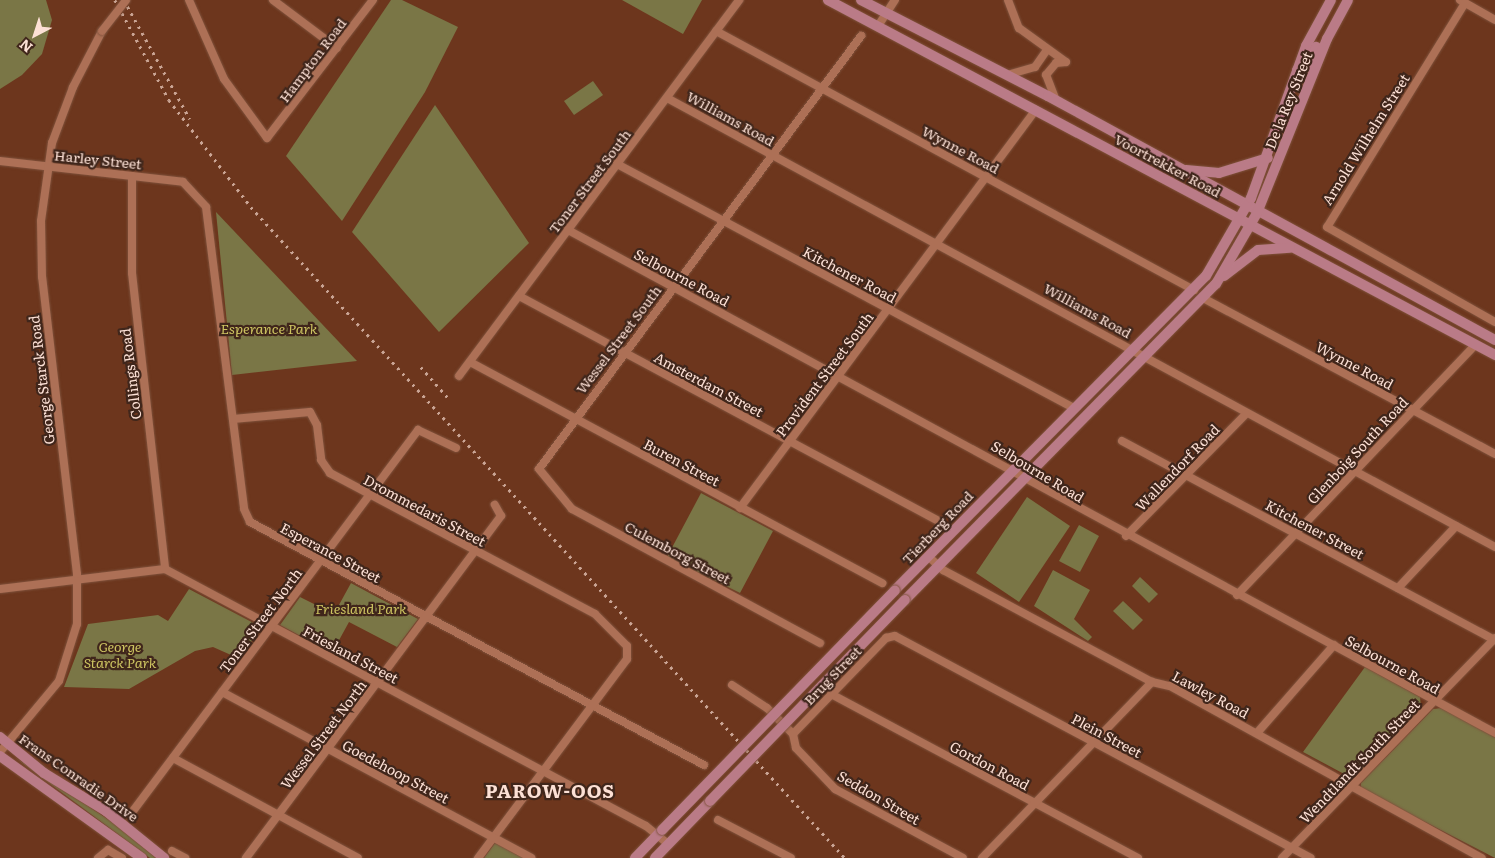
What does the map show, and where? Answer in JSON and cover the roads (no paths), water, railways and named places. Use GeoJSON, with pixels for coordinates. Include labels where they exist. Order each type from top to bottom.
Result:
{"type":"FeatureCollection","features":[{"type":"Feature","properties":{"kind":"main road","name":"Voortrekker Road"},"geometry":{"type":"LineString","coordinates":[[828,0],[1495,355]]}},
{"type":"Feature","properties":{"kind":"main road","name":"Voortrekker Road"},"geometry":{"type":"LineString","coordinates":[[861,0],[1057,101],[1173,167],[1495,340]]}},
{"type":"Feature","properties":{"kind":"main road","name":"De la Rey Street"},"geometry":{"type":"LineString","coordinates":[[1247,207],[1268,158],[1297,70],[1331,0]]}},
{"type":"Feature","properties":{"kind":"main road","name":"De la Rey Street"},"geometry":{"type":"LineString","coordinates":[[1257,212],[1327,38],[1347,0]]}},
{"type":"Feature","properties":{"kind":"main road"},"geometry":{"type":"LineString","coordinates":[[1297,70],[1308,65],[1327,24],[1347,0]]}},
{"type":"Feature","properties":{"kind":"main road"},"geometry":{"type":"LineString","coordinates":[[1173,167],[1216,173],[1268,158]]}},
{"type":"Feature","properties":{"kind":"main road","name":"Tierberg Road"},"geometry":{"type":"LineString","coordinates":[[635,858],[1072,407],[1194,290],[1242,220],[1247,207]]}},
{"type":"Feature","properties":{"kind":"main road","name":"Tierberg Road"},"geometry":{"type":"LineString","coordinates":[[655,858],[938,565],[1203,298],[1216,284],[1257,212]]}},
{"type":"Feature","properties":{"kind":"main road"},"geometry":{"type":"LineString","coordinates":[[1216,284],[1258,250],[1294,248]]}},
{"type":"Feature","properties":{"kind":"main road","name":"Frans Conradie Drive"},"geometry":{"type":"LineString","coordinates":[[4,740],[44,773],[106,811],[168,855]]}},
{"type":"Feature","properties":{"kind":"main road","name":"Frans Conradie Drive"},"geometry":{"type":"LineString","coordinates":[[0,754],[142,858]]}},
{"type":"Feature","properties":{"kind":"street","name":"George Starck Road"},"geometry":{"type":"LineString","coordinates":[[0,754],[4,740],[48,697],[66,667],[77,624],[77,580],[42,276],[47,166],[73,87],[102,31],[126,0]]}},
{"type":"Feature","properties":{"kind":"street","name":"Hampton Road"},"geometry":{"type":"LineString","coordinates":[[188,0],[228,85],[263,137],[271,136],[372,0]]}},
{"type":"Feature","properties":{"kind":"street"},"geometry":{"type":"LineString","coordinates":[[273,0],[337,48]]}},
{"type":"Feature","properties":{"kind":"street","name":"Toner Street South"},"geometry":{"type":"LineString","coordinates":[[459,376],[739,0]]}},
{"type":"Feature","properties":{"kind":"street"},"geometry":{"type":"LineString","coordinates":[[878,26],[895,0]]}},
{"type":"Feature","properties":{"kind":"street"},"geometry":{"type":"LineString","coordinates":[[1008,0],[1011,12],[1019,28],[1038,44],[1066,62],[1056,63],[1046,75],[1046,84],[1057,101]]}},
{"type":"Feature","properties":{"kind":"street"},"geometry":{"type":"LineString","coordinates":[[1462,1],[1495,20]]}},
{"type":"Feature","properties":{"kind":"street","name":"Arnold Wilhelm Street"},"geometry":{"type":"LineString","coordinates":[[1462,1],[1327,227],[1495,322]]}},
{"type":"Feature","properties":{"kind":"street","name":"Wynne Road"},"geometry":{"type":"LineString","coordinates":[[716,31],[1194,290]]}},
{"type":"Feature","properties":{"kind":"street","name":"Wessel Street South"},"geometry":{"type":"LineString","coordinates":[[539,466],[860,36]]}},
{"type":"Feature","properties":{"kind":"street"},"geometry":{"type":"LineString","coordinates":[[1038,44],[1040,61]]}},
{"type":"Feature","properties":{"kind":"street"},"geometry":{"type":"LineString","coordinates":[[1007,75],[1028,71],[1040,61],[1047,50]]}},
{"type":"Feature","properties":{"kind":"street","name":"Williams Road"},"geometry":{"type":"LineString","coordinates":[[667,98],[1132,349],[1142,358],[1495,547]]}},
{"type":"Feature","properties":{"kind":"street","name":"Provident Street South"},"geometry":{"type":"LineString","coordinates":[[740,508],[1036,110]]}},
{"type":"Feature","properties":{"kind":"street","name":"Harley Street"},"geometry":{"type":"LineString","coordinates":[[0,161],[179,181],[192,188]]}},
{"type":"Feature","properties":{"kind":"street","name":"Kitchener Road"},"geometry":{"type":"LineString","coordinates":[[617,164],[1072,407]]}},
{"type":"Feature","properties":{"kind":"street","name":"Collings Road"},"geometry":{"type":"LineString","coordinates":[[132,176],[132,273],[165,569]]}},
{"type":"Feature","properties":{"kind":"street","name":"Esperance Street"},"geometry":{"type":"LineString","coordinates":[[192,188],[210,216],[233,419],[247,519],[704,765]]}},
{"type":"Feature","properties":{"kind":"street","name":"Selbourne Road"},"geometry":{"type":"LineString","coordinates":[[568,230],[1012,470],[1023,479],[1126,536],[1495,733]]}},
{"type":"Feature","properties":{"kind":"street","name":"Amsterdam Street"},"geometry":{"type":"LineString","coordinates":[[519,296],[941,522]]}},
{"type":"Feature","properties":{"kind":"street","name":"Wynne Road"},"geometry":{"type":"LineString","coordinates":[[1203,298],[1495,454]]}},
{"type":"Feature","properties":{"kind":"street","name":"Glenboig South Road"},"geometry":{"type":"LineString","coordinates":[[1237,595],[1475,345]]}},
{"type":"Feature","properties":{"kind":"street","name":"Buren Street"},"geometry":{"type":"LineString","coordinates":[[470,362],[882,583]]}},
{"type":"Feature","properties":{"kind":"street","name":"Drommedaris Street"},"geometry":{"type":"LineString","coordinates":[[233,419],[310,412],[326,469],[602,618],[627,646],[627,659],[592,705]]}},
{"type":"Feature","properties":{"kind":"street","name":"Wallendorf Road"},"geometry":{"type":"LineString","coordinates":[[1126,536],[1246,414]]}},
{"type":"Feature","properties":{"kind":"street","name":"Toner Street North"},"geometry":{"type":"LineString","coordinates":[[133,811],[418,430],[456,448]]}},
{"type":"Feature","properties":{"kind":"street","name":"Kitchener Street"},"geometry":{"type":"LineString","coordinates":[[1122,441],[1495,639]]}},
{"type":"Feature","properties":{"kind":"street","name":"Culemborg Street"},"geometry":{"type":"LineString","coordinates":[[539,466],[572,509],[820,643]]}},
{"type":"Feature","properties":{"kind":"street","name":"Wessel Street North"},"geometry":{"type":"LineString","coordinates":[[246,858],[502,514],[496,505]]}},
{"type":"Feature","properties":{"kind":"street"},"geometry":{"type":"LineString","coordinates":[[1398,588],[1456,526]]}},
{"type":"Feature","properties":{"kind":"street","name":"Lawley Road"},"geometry":{"type":"LineString","coordinates":[[928,556],[938,565],[1152,682],[1164,683],[1482,858]]}},
{"type":"Feature","properties":{"kind":"street"},"geometry":{"type":"LineString","coordinates":[[0,589],[165,569]]}},
{"type":"Feature","properties":{"kind":"street","name":"Friesland Street"},"geometry":{"type":"LineString","coordinates":[[165,569],[660,833],[670,842]]}},
{"type":"Feature","properties":{"kind":"street","name":"Brug Street"},"geometry":{"type":"LineString","coordinates":[[793,734],[891,636]]}},
{"type":"Feature","properties":{"kind":"street","name":"Plein Street"},"geometry":{"type":"LineString","coordinates":[[891,636],[1310,858]]}},
{"type":"Feature","properties":{"kind":"street","name":"Wendtlandt South Street"},"geometry":{"type":"LineString","coordinates":[[1282,858],[1495,639]]}},
{"type":"Feature","properties":{"kind":"street"},"geometry":{"type":"LineString","coordinates":[[1257,733],[1334,646]]}},
{"type":"Feature","properties":{"kind":"street"},"geometry":{"type":"LineString","coordinates":[[982,858],[1152,682]]}},
{"type":"Feature","properties":{"kind":"street","name":"Seddon Street"},"geometry":{"type":"LineString","coordinates":[[732,685],[767,708],[793,734],[793,745],[835,789],[963,858]]}},
{"type":"Feature","properties":{"kind":"street","name":"Goedehoop Street"},"geometry":{"type":"LineString","coordinates":[[222,692],[531,858]]}},
{"type":"Feature","properties":{"kind":"street","name":"Gordon Road"},"geometry":{"type":"LineString","coordinates":[[831,694],[1138,858]]}},
{"type":"Feature","properties":{"kind":"street"},"geometry":{"type":"LineString","coordinates":[[478,858],[592,705]]}},
{"type":"Feature","properties":{"kind":"street"},"geometry":{"type":"LineString","coordinates":[[173,758],[358,858]]}},
{"type":"Feature","properties":{"kind":"street"},"geometry":{"type":"LineString","coordinates":[[718,820],[791,858]]}},
{"type":"Feature","properties":{"kind":"street"},"geometry":{"type":"LineString","coordinates":[[98,858],[106,850],[122,858]]}},
{"type":"Feature","properties":{"kind":"street"},"geometry":{"type":"LineString","coordinates":[[168,855],[185,858]]}},
{"type":"Feature","properties":{"kind":"railway"},"geometry":{"type":"LineString","coordinates":[[115,0],[169,100],[251,207],[845,858]]}},
{"type":"Feature","properties":{"kind":"railway"},"geometry":{"type":"LineString","coordinates":[[124,0],[190,119]]}},
{"type":"Feature","properties":{"kind":"railway"},"geometry":{"type":"LineString","coordinates":[[421,367],[450,400]]}},
{"type":"Feature","properties":{"kind":"district","name":"PAROW-OOS"},"geometry":{"type":"Point","coordinates":[550,791]}},
{"type":"Feature","properties":{"kind":"park label","name":"Esperance Park"},"geometry":{"type":"Point","coordinates":[269,328]}},
{"type":"Feature","properties":{"kind":"park label","name":"Friesland Park"},"geometry":{"type":"Point","coordinates":[361,608]}},
{"type":"Feature","properties":{"kind":"park label","name":"George Starck Park"},"geometry":{"type":"Point","coordinates":[120,654]}}]}
